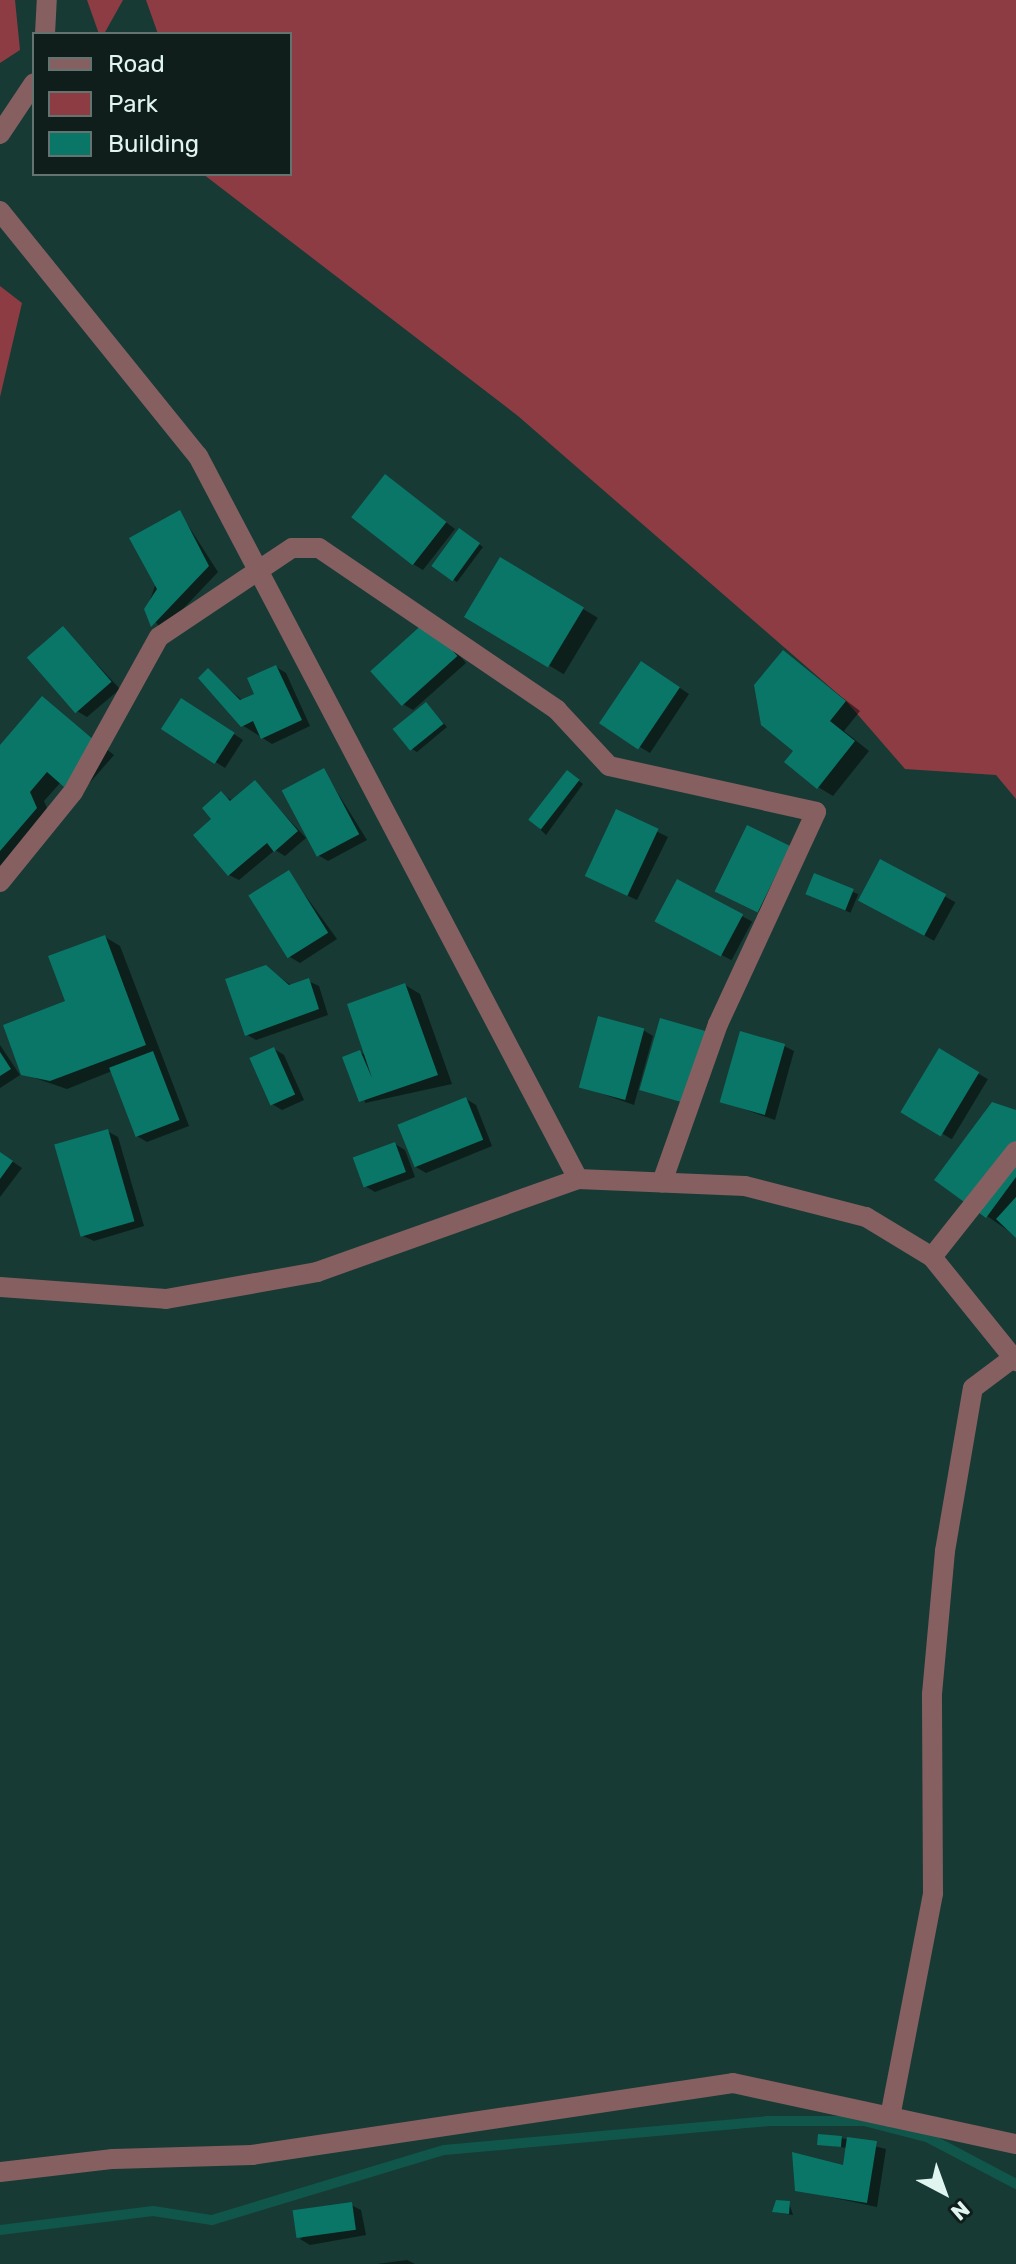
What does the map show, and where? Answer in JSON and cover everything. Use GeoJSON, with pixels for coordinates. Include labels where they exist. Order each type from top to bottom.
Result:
{"type":"FeatureCollection","features":[{"type":"Feature","properties":{"kind":"street"},"geometry":{"type":"LineString","coordinates":[[45,32],[47,0]]}},
{"type":"Feature","properties":{"kind":"street"},"geometry":{"type":"LineString","coordinates":[[0,134],[32,86]]}},
{"type":"Feature","properties":{"kind":"street"},"geometry":{"type":"LineString","coordinates":[[0,211],[198,456],[263,570],[578,1179]]}},
{"type":"Feature","properties":{"kind":"street"},"geometry":{"type":"LineString","coordinates":[[0,882],[73,792],[159,637],[292,548],[319,548],[557,710],[609,766],[816,812],[718,1024],[662,1182]]}},
{"type":"Feature","properties":{"kind":"street"},"geometry":{"type":"LineString","coordinates":[[932,1257],[1016,1151]]}},
{"type":"Feature","properties":{"kind":"street"},"geometry":{"type":"LineString","coordinates":[[0,1287],[166,1299],[317,1272],[578,1179],[745,1186],[866,1217],[932,1257],[1014,1359],[973,1388],[945,1551],[932,1694],[933,1893],[890,2117]]}},
{"type":"Feature","properties":{"kind":"street"},"geometry":{"type":"LineString","coordinates":[[0,2172],[113,2159],[252,2155],[733,2083],[1016,2144]]}},
{"type":"Feature","properties":{"kind":"green space"},"geometry":{"type":"Polygon","coordinates":[[[0,0],[15,0],[20,50],[0,63],[0,0]]]}},
{"type":"Feature","properties":{"kind":"green space"},"geometry":{"type":"Polygon","coordinates":[[[87,0],[123,0],[105,32],[98,32],[87,0]]]}},
{"type":"Feature","properties":{"kind":"green space"},"geometry":{"type":"Polygon","coordinates":[[[146,0],[1016,0],[1016,799],[996,775],[905,769],[846,701],[518,416],[206,176],[292,176],[292,32],[157,32],[146,0]]]}},
{"type":"Feature","properties":{"kind":"green space"},"geometry":{"type":"Polygon","coordinates":[[[0,286],[22,303],[0,397],[0,286]]]}},
{"type":"Feature","properties":{"kind":"building"},"geometry":{"type":"Polygon","coordinates":[[[385,474],[446,522],[413,565],[351,517],[385,474]]]}},
{"type":"Feature","properties":{"kind":"building"},"geometry":{"type":"Polygon","coordinates":[[[180,510],[209,566],[151,627],[144,609],[157,589],[129,538],[180,510]]]}},
{"type":"Feature","properties":{"kind":"building"},"geometry":{"type":"Polygon","coordinates":[[[459,528],[480,543],[452,581],[431,566],[459,528]]]}},
{"type":"Feature","properties":{"kind":"building"},"geometry":{"type":"Polygon","coordinates":[[[500,557],[584,607],[548,667],[464,617],[500,557]]]}},
{"type":"Feature","properties":{"kind":"building"},"geometry":{"type":"Polygon","coordinates":[[[426,621],[457,656],[402,706],[370,671],[426,621]]]}},
{"type":"Feature","properties":{"kind":"building"},"geometry":{"type":"Polygon","coordinates":[[[63,626],[112,682],[75,713],[27,657],[63,626]]]}},
{"type":"Feature","properties":{"kind":"building"},"geometry":{"type":"Polygon","coordinates":[[[783,650],[846,701],[830,721],[855,741],[817,789],[784,762],[793,751],[761,725],[754,685],[783,650]]]}},
{"type":"Feature","properties":{"kind":"building"},"geometry":{"type":"Polygon","coordinates":[[[641,661],[680,687],[638,749],[599,723],[641,661]]]}},
{"type":"Feature","properties":{"kind":"building"},"geometry":{"type":"Polygon","coordinates":[[[276,665],[302,720],[261,739],[253,721],[241,727],[198,678],[208,668],[240,700],[254,694],[247,678],[276,665]]]}},
{"type":"Feature","properties":{"kind":"building"},"geometry":{"type":"Polygon","coordinates":[[[42,696],[100,745],[64,787],[47,772],[30,792],[37,808],[0,851],[0,745],[42,696]]]}},
{"type":"Feature","properties":{"kind":"building"},"geometry":{"type":"Polygon","coordinates":[[[181,698],[235,733],[215,764],[161,729],[181,698]]]}},
{"type":"Feature","properties":{"kind":"building"},"geometry":{"type":"Polygon","coordinates":[[[426,702],[444,724],[410,751],[393,729],[426,702]]]}},
{"type":"Feature","properties":{"kind":"building"},"geometry":{"type":"Polygon","coordinates":[[[324,768],[359,834],[317,857],[282,791],[324,768]]]}},
{"type":"Feature","properties":{"kind":"building"},"geometry":{"type":"Polygon","coordinates":[[[567,770],[580,780],[541,829],[528,820],[567,770]]]}},
{"type":"Feature","properties":{"kind":"building"},"geometry":{"type":"Polygon","coordinates":[[[255,780],[298,831],[274,852],[267,843],[228,876],[193,835],[211,819],[202,808],[221,791],[230,801],[255,780]]]}},
{"type":"Feature","properties":{"kind":"building"},"geometry":{"type":"Polygon","coordinates":[[[616,809],[659,829],[627,896],[585,876],[616,809]]]}},
{"type":"Feature","properties":{"kind":"building"},"geometry":{"type":"Polygon","coordinates":[[[747,825],[790,846],[758,913],[715,892],[747,825]]]}},
{"type":"Feature","properties":{"kind":"building"},"geometry":{"type":"Polygon","coordinates":[[[880,859],[946,894],[924,936],[858,900],[880,859]]]}},
{"type":"Feature","properties":{"kind":"building"},"geometry":{"type":"Polygon","coordinates":[[[289,870],[328,933],[288,958],[248,895],[289,870]]]}},
{"type":"Feature","properties":{"kind":"building"},"geometry":{"type":"Polygon","coordinates":[[[814,873],[854,889],[845,910],[805,894],[814,873]]]}},
{"type":"Feature","properties":{"kind":"building"},"geometry":{"type":"Polygon","coordinates":[[[677,879],[743,914],[721,957],[654,921],[677,879]]]}},
{"type":"Feature","properties":{"kind":"building"},"geometry":{"type":"Polygon","coordinates":[[[105,935],[146,1045],[50,1081],[21,1075],[3,1025],[65,1001],[48,956],[105,935]]]}},
{"type":"Feature","properties":{"kind":"building"},"geometry":{"type":"Polygon","coordinates":[[[266,965],[289,985],[309,978],[319,1009],[245,1036],[225,979],[266,965]]]}},
{"type":"Feature","properties":{"kind":"building"},"geometry":{"type":"Polygon","coordinates":[[[405,983],[438,1075],[359,1102],[342,1057],[360,1050],[372,1078],[347,1004],[405,983]]]}},
{"type":"Feature","properties":{"kind":"building"},"geometry":{"type":"Polygon","coordinates":[[[598,1016],[644,1028],[625,1100],[579,1087],[598,1016]]]}},
{"type":"Feature","properties":{"kind":"building"},"geometry":{"type":"Polygon","coordinates":[[[660,1018],[706,1031],[685,1103],[639,1090],[660,1018]]]}},
{"type":"Feature","properties":{"kind":"building"},"geometry":{"type":"Polygon","coordinates":[[[740,1031],[785,1044],[765,1115],[720,1102],[740,1031]]]}},
{"type":"Feature","properties":{"kind":"building"},"geometry":{"type":"Polygon","coordinates":[[[274,1047],[295,1095],[270,1105],[249,1058],[274,1047]]]}},
{"type":"Feature","properties":{"kind":"building"},"geometry":{"type":"Polygon","coordinates":[[[939,1048],[979,1072],[941,1136],[900,1112],[939,1048]]]}},
{"type":"Feature","properties":{"kind":"building"},"geometry":{"type":"Polygon","coordinates":[[[153,1051],[180,1120],[136,1137],[109,1068],[153,1051]]]}},
{"type":"Feature","properties":{"kind":"building"},"geometry":{"type":"Polygon","coordinates":[[[0,1052],[11,1069],[0,1076],[0,1052]]]}},
{"type":"Feature","properties":{"kind":"building"},"geometry":{"type":"Polygon","coordinates":[[[466,1097],[483,1140],[415,1167],[397,1125],[466,1097]]]}},
{"type":"Feature","properties":{"kind":"building"},"geometry":{"type":"Polygon","coordinates":[[[992,1102],[1016,1110],[1016,1177],[986,1218],[934,1180],[992,1102]]]}},
{"type":"Feature","properties":{"kind":"building"},"geometry":{"type":"Polygon","coordinates":[[[108,1129],[134,1221],[81,1237],[54,1144],[108,1129]]]}},
{"type":"Feature","properties":{"kind":"building"},"geometry":{"type":"Polygon","coordinates":[[[395,1142],[406,1172],[364,1187],[353,1157],[395,1142]]]}},
{"type":"Feature","properties":{"kind":"building"},"geometry":{"type":"Polygon","coordinates":[[[0,1152],[13,1161],[0,1179],[0,1152]]]}},
{"type":"Feature","properties":{"kind":"building"},"geometry":{"type":"Polygon","coordinates":[[[1016,1197],[1016,1238],[996,1219],[1016,1197]]]}},
{"type":"Feature","properties":{"kind":"building"},"geometry":{"type":"Polygon","coordinates":[[[818,2134],[842,2136],[841,2147],[817,2145],[818,2134]]]}},
{"type":"Feature","properties":{"kind":"building"},"geometry":{"type":"Polygon","coordinates":[[[847,2137],[877,2141],[867,2203],[795,2191],[792,2152],[843,2165],[847,2137]]]}},
{"type":"Feature","properties":{"kind":"building"},"geometry":{"type":"Polygon","coordinates":[[[776,2200],[790,2201],[789,2214],[772,2212],[776,2200]]]}},
{"type":"Feature","properties":{"kind":"building"},"geometry":{"type":"Polygon","coordinates":[[[352,2202],[356,2230],[296,2238],[293,2210],[352,2202]]]}},
{"type":"Feature","properties":{"kind":"waterway"},"geometry":{"type":"LineString","coordinates":[[0,2230],[153,2211],[212,2220],[444,2150],[767,2121],[864,2121],[927,2137],[1016,2184]]}}]}
